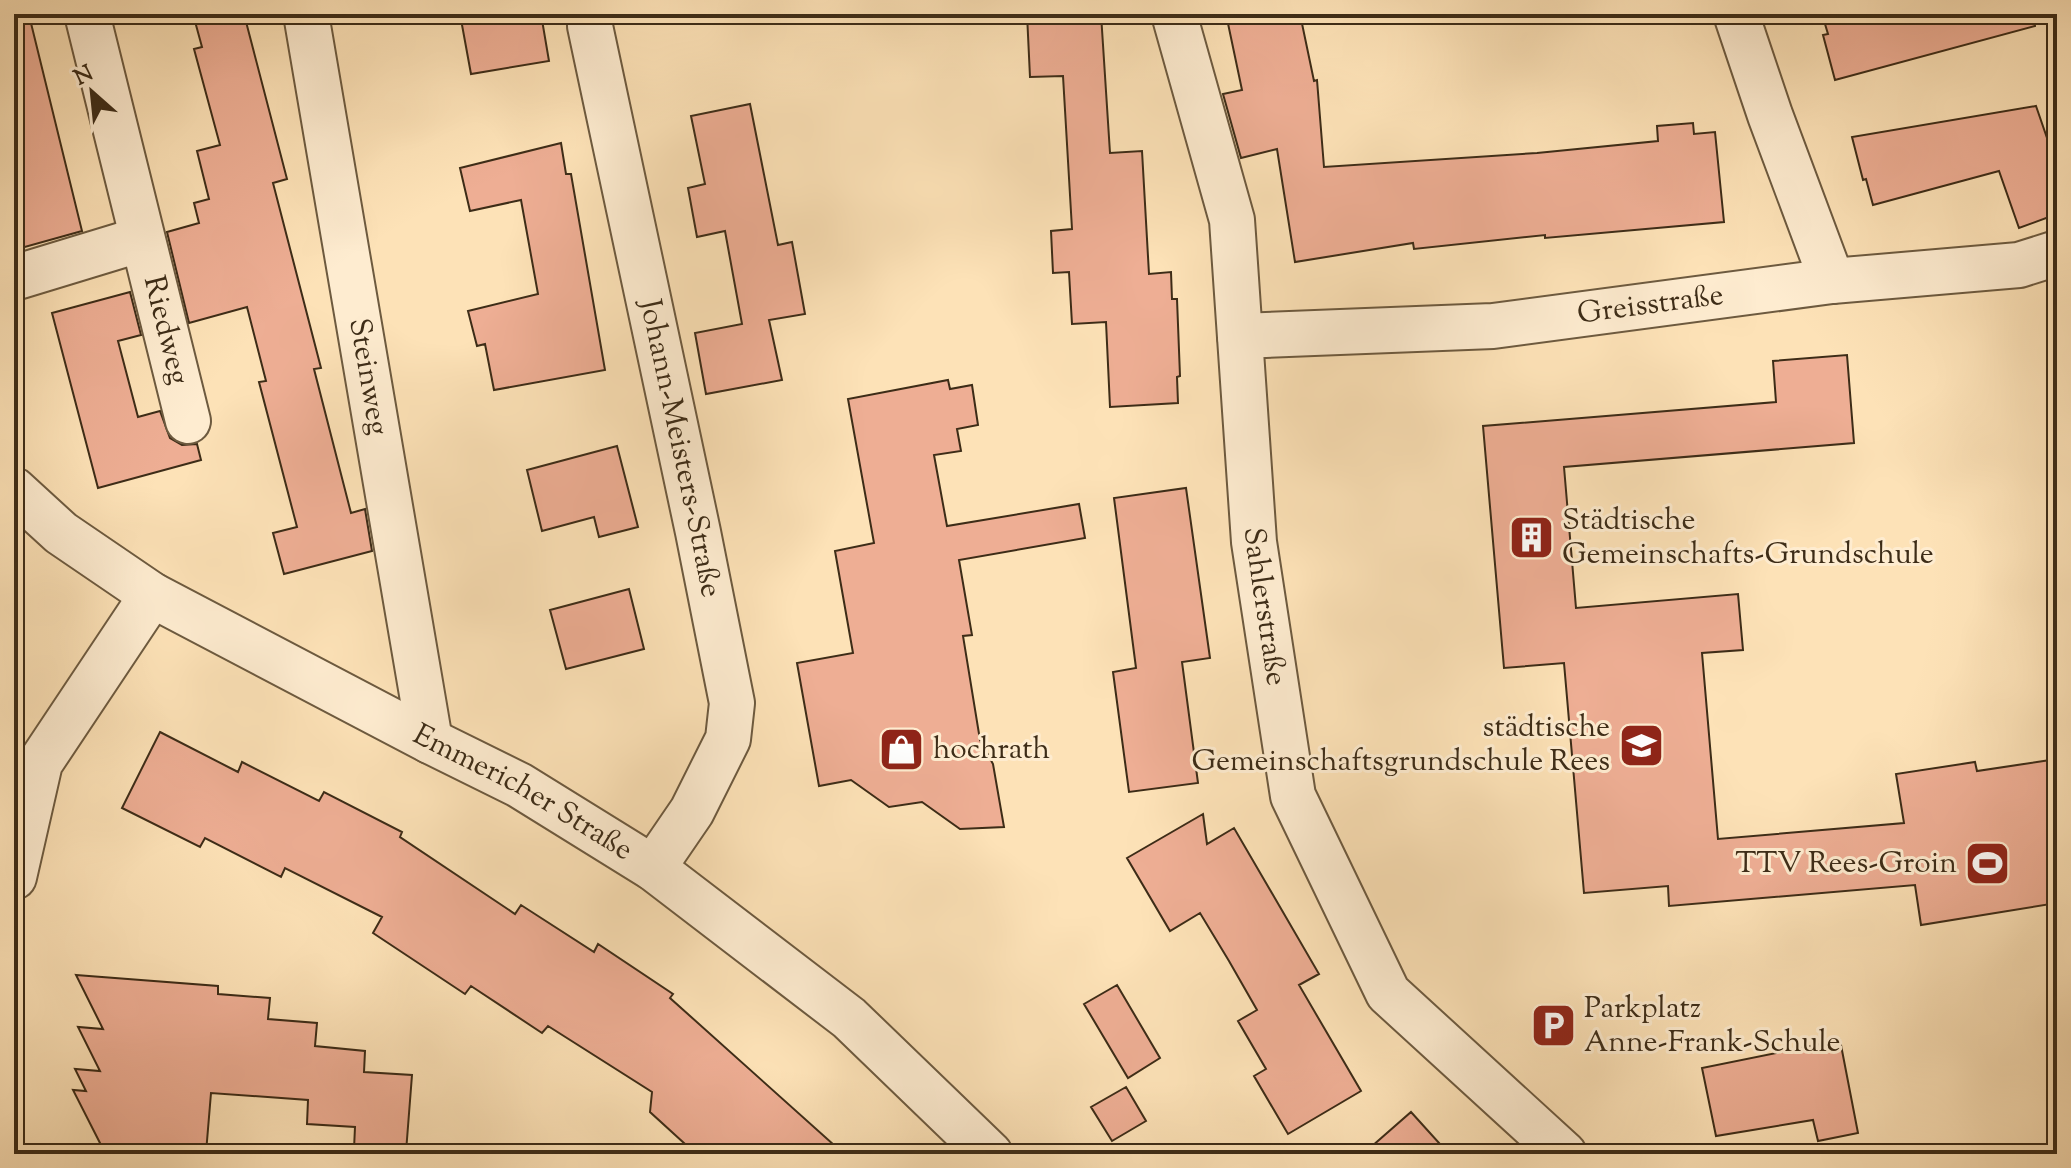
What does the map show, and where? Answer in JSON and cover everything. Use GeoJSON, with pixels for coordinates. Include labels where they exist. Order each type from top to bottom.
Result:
{"type":"FeatureCollection","features":[{"type":"Feature","properties":{"kind":"street","name":"Riedweg"},"geometry":{"type":"LineString","coordinates":[[87,14],[188,421]]}},
{"type":"Feature","properties":{"kind":"street","name":"Steinweg"},"geometry":{"type":"LineString","coordinates":[[306,14],[430,741]]}},
{"type":"Feature","properties":{"kind":"street","name":"Johann-Meisters-Straße"},"geometry":{"type":"LineString","coordinates":[[590,14],[590,26],[732,703],[728,739],[692,811],[653,868]]}},
{"type":"Feature","properties":{"kind":"street","name":"Sahlerstraße"},"geometry":{"type":"LineString","coordinates":[[1174,14],[1232,220],[1254,542],[1293,796],[1388,993],[1564,1154]]}},
{"type":"Feature","properties":{"kind":"street"},"geometry":{"type":"LineString","coordinates":[[1736,14],[1832,281]]}},
{"type":"Feature","properties":{"kind":"street","name":"Riedweg"},"geometry":{"type":"LineString","coordinates":[[14,278],[142,239]]}},
{"type":"Feature","properties":{"kind":"street","name":"Greisstraße"},"geometry":{"type":"LineString","coordinates":[[1240,336],[1493,326],[1832,281],[2019,265],[2057,253]]}},
{"type":"Feature","properties":{"kind":"street","name":"Emmericher Straße"},"geometry":{"type":"LineString","coordinates":[[14,490],[61,533],[152,595],[519,785],[653,868],[849,1018],[990,1154]]}},
{"type":"Feature","properties":{"kind":"street"},"geometry":{"type":"LineString","coordinates":[[14,877],[27,763],[152,595]]}},
{"type":"Feature","properties":{"kind":"building"},"geometry":{"type":"Polygon","coordinates":[[[193,14],[244,14],[287,179],[273,183],[321,368],[314,369],[351,513],[365,509],[372,551],[284,574],[273,533],[297,527],[259,382],[266,381],[247,307],[189,323],[167,232],[199,223],[194,203],[209,199],[197,151],[220,145],[194,49],[202,47],[193,14]]]}},
{"type":"Feature","properties":{"kind":"building"},"geometry":{"type":"Polygon","coordinates":[[[460,14],[541,14],[549,61],[471,74],[460,14]]]}},
{"type":"Feature","properties":{"kind":"building"},"geometry":{"type":"Polygon","coordinates":[[[1027,14],[1101,14],[1110,153],[1142,151],[1149,274],[1171,272],[1172,299],[1177,299],[1178,403],[1110,407],[1106,322],[1072,324],[1069,272],[1053,273],[1051,231],[1072,229],[1063,76],[1030,77],[1027,14]]]}},
{"type":"Feature","properties":{"kind":"building"},"geometry":{"type":"Polygon","coordinates":[[[1226,14],[1300,14],[1314,81],[1317,80],[1324,167],[1537,153],[1658,141],[1657,126],[1693,123],[1694,134],[1715,132],[1724,222],[1545,238],[1545,235],[1414,249],[1413,243],[1295,262],[1277,149],[1241,158],[1223,94],[1242,90],[1226,14]]]}},
{"type":"Feature","properties":{"kind":"building"},"geometry":{"type":"Polygon","coordinates":[[[1822,14],[2034,14],[2035,26],[1835,80],[1823,35],[1828,34],[1822,14]]]}},
{"type":"Feature","properties":{"kind":"building"},"geometry":{"type":"Polygon","coordinates":[[[29,15],[82,231],[14,250],[14,17],[29,15]]]}},
{"type":"Feature","properties":{"kind":"building"},"geometry":{"type":"Polygon","coordinates":[[[750,104],[778,245],[792,242],[805,314],[769,320],[782,380],[706,394],[695,333],[742,324],[725,231],[697,237],[688,188],[705,184],[691,116],[750,104]]]}},
{"type":"Feature","properties":{"kind":"building"},"geometry":{"type":"Polygon","coordinates":[[[2036,106],[2057,167],[2057,214],[2019,228],[1999,171],[1873,205],[1852,137],[2036,106]]]}},
{"type":"Feature","properties":{"kind":"building"},"geometry":{"type":"Polygon","coordinates":[[[561,143],[566,174],[571,174],[605,370],[494,390],[485,344],[477,346],[468,311],[538,294],[521,200],[470,211],[460,168],[561,143]]]}},
{"type":"Feature","properties":{"kind":"building"},"geometry":{"type":"Polygon","coordinates":[[[130,292],[141,335],[118,341],[138,417],[160,411],[170,438],[182,445],[197,444],[201,460],[98,488],[52,313],[130,292]]]}},
{"type":"Feature","properties":{"kind":"building"},"geometry":{"type":"Polygon","coordinates":[[[1847,355],[1854,443],[1564,467],[1576,608],[1738,594],[1743,650],[1702,653],[1718,839],[1904,823],[1896,774],[1975,762],[1977,771],[2057,759],[2057,903],[1921,925],[1915,885],[1669,906],[1668,886],[1584,893],[1564,663],[1504,668],[1483,426],[1776,402],[1773,361],[1847,355]]]}},
{"type":"Feature","properties":{"kind":"building"},"geometry":{"type":"Polygon","coordinates":[[[948,380],[950,389],[972,385],[978,425],[957,429],[961,451],[934,455],[947,526],[1079,504],[1085,538],[959,560],[972,635],[963,636],[980,740],[993,764],[1004,827],[960,829],[922,802],[889,807],[851,780],[819,786],[797,663],[853,653],[835,551],[874,543],[848,399],[948,380]]]}},
{"type":"Feature","properties":{"kind":"building"},"geometry":{"type":"Polygon","coordinates":[[[617,446],[638,527],[599,537],[594,517],[542,531],[527,470],[617,446]]]}},
{"type":"Feature","properties":{"kind":"building"},"geometry":{"type":"Polygon","coordinates":[[[1186,488],[1210,658],[1182,662],[1198,783],[1129,792],[1113,672],[1136,668],[1114,498],[1186,488]]]}},
{"type":"Feature","properties":{"kind":"building"},"geometry":{"type":"Polygon","coordinates":[[[629,589],[644,649],[566,669],[550,610],[629,589]]]}},
{"type":"Feature","properties":{"kind":"building"},"geometry":{"type":"Polygon","coordinates":[[[160,732],[238,772],[242,762],[319,801],[324,792],[402,832],[400,837],[515,914],[521,905],[594,952],[598,944],[673,994],[670,998],[844,1154],[696,1154],[650,1112],[652,1092],[548,1026],[542,1033],[471,986],[465,994],[373,933],[382,917],[285,868],[281,877],[205,838],[200,847],[122,808],[160,732]]]}},
{"type":"Feature","properties":{"kind":"building"},"geometry":{"type":"Polygon","coordinates":[[[1203,814],[1207,844],[1234,828],[1319,974],[1299,985],[1361,1091],[1288,1134],[1254,1076],[1266,1069],[1238,1021],[1257,1010],[1229,961],[1200,913],[1170,931],[1127,858],[1203,814]]]}},
{"type":"Feature","properties":{"kind":"building"},"geometry":{"type":"Polygon","coordinates":[[[76,975],[218,986],[218,994],[270,998],[268,1019],[317,1023],[315,1046],[365,1051],[364,1072],[412,1075],[406,1152],[354,1149],[355,1127],[307,1124],[308,1100],[211,1093],[206,1153],[101,1145],[73,1090],[86,1091],[75,1069],[100,1071],[78,1027],[103,1029],[76,975]]]}},
{"type":"Feature","properties":{"kind":"building"},"geometry":{"type":"Polygon","coordinates":[[[1117,985],[1160,1058],[1128,1078],[1084,1004],[1117,985]]]}},
{"type":"Feature","properties":{"kind":"building"},"geometry":{"type":"Polygon","coordinates":[[[1840,1040],[1858,1133],[1818,1141],[1813,1120],[1716,1136],[1702,1068],[1840,1040]]]}},
{"type":"Feature","properties":{"kind":"building"},"geometry":{"type":"Polygon","coordinates":[[[1126,1087],[1146,1121],[1112,1141],[1091,1107],[1126,1087]]]}},
{"type":"Feature","properties":{"kind":"building"},"geometry":{"type":"Polygon","coordinates":[[[1411,1112],[1449,1154],[1363,1154],[1411,1112]]]}},
{"type":"Feature","properties":{"kind":"place","name":"Städtische Gemeinschafts-Grundschule"},"geometry":{"type":"Point","coordinates":[1531,538]}},
{"type":"Feature","properties":{"kind":"place","name":"städtische Gemeinschaftsgrundschule Rees"},"geometry":{"type":"Point","coordinates":[1641,745]}},
{"type":"Feature","properties":{"kind":"place","name":"hochrath"},"geometry":{"type":"Point","coordinates":[902,750]}},
{"type":"Feature","properties":{"kind":"place","name":"TTV Rees-Groin"},"geometry":{"type":"Point","coordinates":[1988,864]}},
{"type":"Feature","properties":{"kind":"place","name":"Parkplatz Anne-Frank-Schule"},"geometry":{"type":"Point","coordinates":[1553,1026]}}]}
